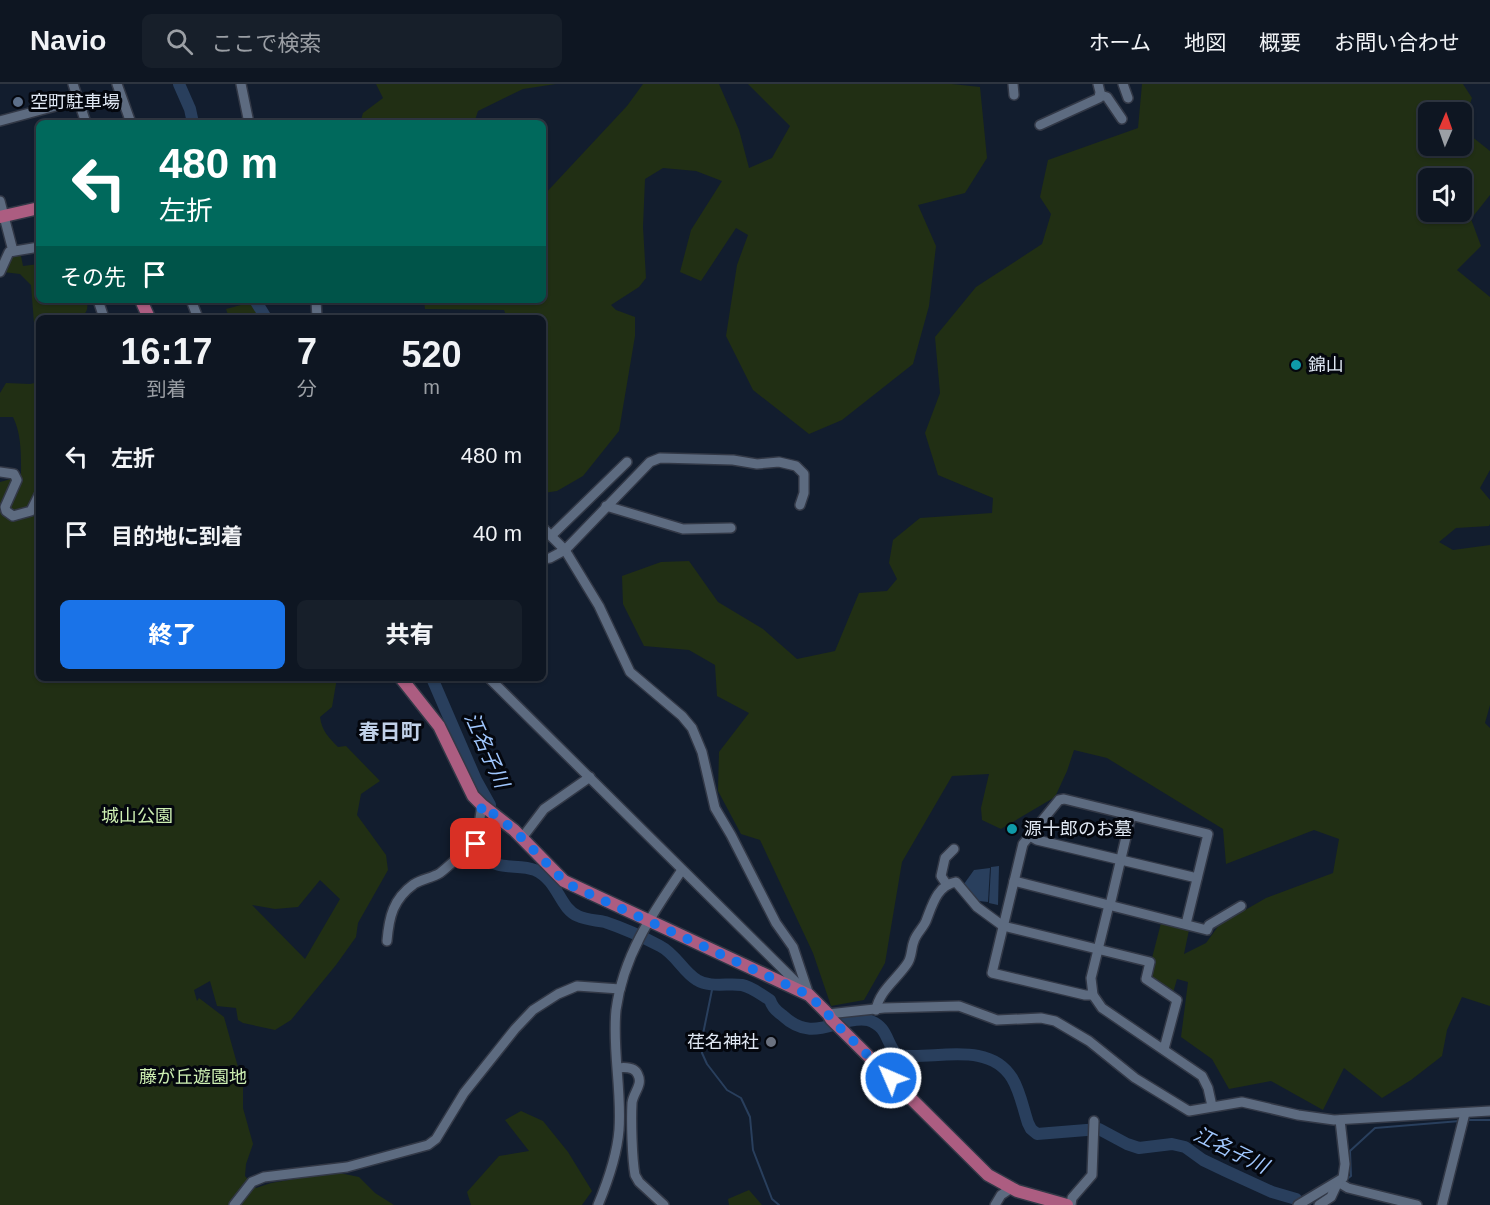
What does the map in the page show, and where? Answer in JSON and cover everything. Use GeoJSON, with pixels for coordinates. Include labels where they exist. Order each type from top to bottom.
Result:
{"type":"FeatureCollection","features":[{"type":"Feature","properties":{"kind":"main road"},"geometry":{"type":"LineString","coordinates":[[2,217],[36,209]]}},
{"type":"Feature","properties":{"kind":"main road"},"geometry":{"type":"LineString","coordinates":[[403,681],[439,726],[469,790],[483,806],[522,838],[564,881],[809,995],[988,1175],[1010,1189],[1069,1205]]}},
{"type":"Feature","properties":{"kind":"street"},"geometry":{"type":"LineString","coordinates":[[117,84],[130,120]]}},
{"type":"Feature","properties":{"kind":"street"},"geometry":{"type":"LineString","coordinates":[[241,84],[248,120]]}},
{"type":"Feature","properties":{"kind":"street"},"geometry":{"type":"LineString","coordinates":[[1013,84],[1014,95]]}},
{"type":"Feature","properties":{"kind":"street"},"geometry":{"type":"LineString","coordinates":[[1098,84],[1100,95]]}},
{"type":"Feature","properties":{"kind":"street"},"geometry":{"type":"LineString","coordinates":[[1124,84],[1128,98]]}},
{"type":"Feature","properties":{"kind":"street"},"geometry":{"type":"LineString","coordinates":[[76,85],[85,120]]}},
{"type":"Feature","properties":{"kind":"street"},"geometry":{"type":"LineString","coordinates":[[1100,95],[1107,97],[1122,119]]}},
{"type":"Feature","properties":{"kind":"street"},"geometry":{"type":"LineString","coordinates":[[1040,125],[1099,98],[1100,95]]}},
{"type":"Feature","properties":{"kind":"street"},"geometry":{"type":"LineString","coordinates":[[0,121],[78,100]]}},
{"type":"Feature","properties":{"kind":"street"},"geometry":{"type":"LineString","coordinates":[[0,201],[2,217],[13,251]]}},
{"type":"Feature","properties":{"kind":"street"},"geometry":{"type":"LineString","coordinates":[[0,272],[7,254],[36,247]]}},
{"type":"Feature","properties":{"kind":"street"},"geometry":{"type":"LineString","coordinates":[[546,559],[565,550],[650,462],[667,457],[733,460],[757,464],[774,461],[793,465],[804,474],[804,493],[800,505]]}},
{"type":"Feature","properties":{"kind":"street"},"geometry":{"type":"LineString","coordinates":[[552,535],[627,462]]}},
{"type":"Feature","properties":{"kind":"street"},"geometry":{"type":"LineString","coordinates":[[0,472],[14,474],[16,480],[5,507],[6,511],[14,516],[31,511],[36,501]]}},
{"type":"Feature","properties":{"kind":"street"},"geometry":{"type":"LineString","coordinates":[[606,506],[683,529],[730,528]]}},
{"type":"Feature","properties":{"kind":"street"},"geometry":{"type":"LineString","coordinates":[[546,530],[565,550],[599,606],[630,672],[682,716],[692,728],[702,752],[715,808],[776,923],[793,946],[809,995]]}},
{"type":"Feature","properties":{"kind":"street"},"geometry":{"type":"LineString","coordinates":[[492,681],[809,995]]}},
{"type":"Feature","properties":{"kind":"street"},"geometry":{"type":"LineString","coordinates":[[522,838],[543,809],[590,777]]}},
{"type":"Feature","properties":{"kind":"street"},"geometry":{"type":"LineString","coordinates":[[1093,995],[992,972],[1023,844],[1061,800],[1208,834],[1186,924]]}},
{"type":"Feature","properties":{"kind":"street"},"geometry":{"type":"LineString","coordinates":[[387,941],[389,918],[405,892],[415,884],[438,874],[463,851],[476,844],[483,806]]}},
{"type":"Feature","properties":{"kind":"street"},"geometry":{"type":"LineString","coordinates":[[1131,816],[1091,978],[1093,995],[1102,1008],[1202,1076],[1207,1083],[1212,1106]]}},
{"type":"Feature","properties":{"kind":"street"},"geometry":{"type":"LineString","coordinates":[[1030,836],[1037,840],[1197,878]]}},
{"type":"Feature","properties":{"kind":"street"},"geometry":{"type":"LineString","coordinates":[[947,885],[941,876],[945,858],[954,849]]}},
{"type":"Feature","properties":{"kind":"street"},"geometry":{"type":"LineString","coordinates":[[598,1205],[610,1174],[619,1129],[615,1032],[620,989],[641,932],[682,870]]}},
{"type":"Feature","properties":{"kind":"street"},"geometry":{"type":"LineString","coordinates":[[1014,881],[1207,930],[1209,925],[1241,906]]}},
{"type":"Feature","properties":{"kind":"street"},"geometry":{"type":"LineString","coordinates":[[876,1010],[879,1000],[890,983],[909,962],[914,940],[925,922],[930,906],[947,885],[956,882],[977,907],[1004,926],[1150,962],[1146,979],[1177,1000],[1164,1049]]}},
{"type":"Feature","properties":{"kind":"street"},"geometry":{"type":"LineString","coordinates":[[234,1205],[252,1182],[264,1177],[346,1167],[428,1145],[436,1139],[464,1093],[533,1010],[558,994],[577,986],[620,989]]}},
{"type":"Feature","properties":{"kind":"street"},"geometry":{"type":"LineString","coordinates":[[830,1017],[884,1008],[959,1006],[997,1020],[1041,1018],[1055,1021],[1089,1041],[1119,1066],[1184,1108],[1195,1111],[1242,1102],[1298,1115],[1340,1120],[1464,1118],[1490,1111]]}},
{"type":"Feature","properties":{"kind":"street"},"geometry":{"type":"LineString","coordinates":[[618,1068],[630,1068],[639,1077],[639,1085],[632,1102],[635,1175],[639,1182],[664,1205]]}},
{"type":"Feature","properties":{"kind":"street"},"geometry":{"type":"LineString","coordinates":[[1442,1205],[1464,1118]]}},
{"type":"Feature","properties":{"kind":"street"},"geometry":{"type":"LineString","coordinates":[[1300,1203],[1343,1178],[1340,1120]]}},
{"type":"Feature","properties":{"kind":"street"},"geometry":{"type":"LineString","coordinates":[[1069,1205],[1072,1198],[1092,1175],[1095,1122]]}},
{"type":"Feature","properties":{"kind":"street"},"geometry":{"type":"LineString","coordinates":[[1318,1205],[1332,1197],[1338,1182]]}},
{"type":"Feature","properties":{"kind":"street"},"geometry":{"type":"LineString","coordinates":[[1338,1182],[1348,1188],[1417,1205]]}},
{"type":"Feature","properties":{"kind":"street"},"geometry":{"type":"LineString","coordinates":[[995,1205],[1001,1195],[1010,1189]]}},
{"type":"Feature","properties":{"kind":"green space"},"geometry":{"type":"Polygon","coordinates":[[[376,84],[556,84],[523,89],[478,111],[475,120],[361,120],[363,113],[383,98],[376,84]]]}},
{"type":"Feature","properties":{"kind":"green space"},"geometry":{"type":"Polygon","coordinates":[[[643,84],[719,84],[739,130],[749,168],[772,158],[790,126],[748,84],[952,84],[980,87],[987,158],[965,193],[918,205],[936,246],[929,306],[913,364],[842,420],[809,434],[753,390],[726,336],[737,265],[748,235],[736,228],[701,281],[680,272],[691,230],[722,181],[696,171],[663,168],[645,179],[643,227],[646,278],[639,287],[611,305],[616,310],[635,317],[635,336],[619,431],[583,476],[557,491],[546,493],[546,315],[506,315],[504,310],[425,309],[424,303],[546,303],[546,193],[627,106],[643,84]]]}},
{"type":"Feature","properties":{"kind":"green space"},"geometry":{"type":"Polygon","coordinates":[[[1142,84],[1463,84],[1472,98],[1471,102],[1418,102],[1418,156],[1472,156],[1472,137],[1490,151],[1490,195],[1472,218],[1472,168],[1418,168],[1418,222],[1472,222],[1481,246],[1457,270],[1490,297],[1490,470],[1480,488],[1490,500],[1490,524],[1489,526],[1456,528],[1439,542],[1453,550],[1490,545],[1490,705],[1485,723],[1490,728],[1490,1006],[1462,997],[1447,1030],[1442,1056],[1411,1080],[1382,1098],[1344,1068],[1323,1110],[1271,1081],[1229,1089],[1212,1059],[1181,1037],[1188,982],[1177,979],[1173,993],[1152,977],[1154,959],[1152,958],[1161,923],[1189,930],[1184,954],[1206,943],[1219,925],[1266,898],[1333,873],[1339,839],[1314,830],[1226,864],[1223,829],[1107,758],[1074,750],[1055,797],[1001,829],[982,820],[981,808],[989,774],[952,776],[902,862],[885,963],[864,1000],[831,1006],[813,953],[760,840],[741,834],[718,791],[719,752],[749,713],[717,696],[715,665],[689,650],[644,646],[623,604],[622,576],[661,562],[689,561],[718,602],[763,629],[797,659],[835,651],[859,593],[887,591],[897,579],[889,563],[893,540],[920,518],[992,513],[993,498],[938,475],[925,433],[940,393],[935,337],[976,287],[1042,244],[1051,214],[1040,197],[1048,160],[1138,128],[1142,84]]]}},
{"type":"Feature","properties":{"kind":"green space"},"geometry":{"type":"Polygon","coordinates":[[[11,256],[21,256],[23,266],[36,264],[36,303],[86,303],[85,314],[36,315],[36,323],[34,323],[31,285],[20,274],[3,272],[11,256]]]}},
{"type":"Feature","properties":{"kind":"green space"},"geometry":{"type":"Polygon","coordinates":[[[253,303],[260,315],[228,315],[226,309],[253,303]]]}},
{"type":"Feature","properties":{"kind":"green space","name":"城山公園"},"geometry":{"type":"Polygon","coordinates":[[[6,383],[36,383],[36,681],[336,681],[332,707],[320,717],[322,726],[338,747],[346,746],[380,781],[361,794],[357,815],[386,855],[388,870],[358,923],[356,937],[291,1020],[275,1030],[243,1023],[238,1020],[236,1008],[217,1006],[210,981],[194,990],[197,1001],[199,998],[224,1017],[243,1085],[243,1108],[253,1144],[246,1164],[245,1176],[256,1188],[271,1183],[335,1172],[359,1177],[375,1193],[394,1205],[0,1205],[0,482],[11,479],[21,482],[18,431],[13,417],[0,417],[0,393],[6,383]],[[320,880],[298,907],[275,909],[252,905],[305,959],[340,899],[320,880]]]}},
{"type":"Feature","properties":{"kind":"green space"},"geometry":{"type":"Polygon","coordinates":[[[521,1111],[543,1121],[568,1152],[592,1191],[582,1205],[471,1205],[467,1192],[499,1156],[529,1151],[505,1120],[521,1111]]]}},
{"type":"Feature","properties":{"kind":"green space"},"geometry":{"type":"Polygon","coordinates":[[[749,1190],[762,1205],[729,1205],[728,1199],[749,1190]]]}},
{"type":"Feature","properties":{"kind":"water"},"geometry":{"type":"Polygon","coordinates":[[[999,866],[998,905],[989,903],[991,867],[999,866]]]}},
{"type":"Feature","properties":{"kind":"water"},"geometry":{"type":"Polygon","coordinates":[[[990,868],[988,902],[979,901],[964,884],[974,870],[990,868]]]}},
{"type":"Feature","properties":{"kind":"waterway","name":"江名子川"},"geometry":{"type":"LineString","coordinates":[[179,84],[192,120]]}},
{"type":"Feature","properties":{"kind":"waterway","name":"江名子川"},"geometry":{"type":"LineString","coordinates":[[257,303],[264,315]]}},
{"type":"Feature","properties":{"kind":"waterway","name":"江名子川"},"geometry":{"type":"LineString","coordinates":[[433,681],[476,780],[490,805],[484,855],[495,864],[528,868],[543,875],[572,912],[581,917],[619,927],[666,949],[697,980],[713,985],[742,985],[753,989],[770,1000],[773,1007],[794,1024],[804,1028],[815,1029],[856,1020],[868,1020],[880,1027],[897,1055],[959,1054],[989,1059],[1002,1066],[1012,1078],[1028,1123],[1037,1134],[1099,1129],[1139,1148],[1172,1144],[1185,1147],[1203,1160],[1272,1192],[1296,1199],[1302,1205]]}},
{"type":"Feature","properties":{"kind":"waterway"},"geometry":{"type":"LineString","coordinates":[[713,985],[703,1034],[702,1053],[707,1064],[727,1090],[741,1098],[750,1117],[753,1150],[772,1199],[779,1205]]}},
{"type":"Feature","properties":{"kind":"waterway"},"geometry":{"type":"LineString","coordinates":[[1466,1120],[1490,1120]]}},
{"type":"Feature","properties":{"kind":"waterway"},"geometry":{"type":"LineString","coordinates":[[1347,1179],[1351,1176],[1350,1151],[1375,1128],[1460,1121]]}},
{"type":"Feature","properties":{"kind":"waterway"},"geometry":{"type":"LineString","coordinates":[[1308,1205],[1330,1191]]}},
{"type":"Feature","properties":{"kind":"place","name":"空町駐車場"},"geometry":{"type":"Point","coordinates":[18,102]}},
{"type":"Feature","properties":{"kind":"place","name":"錦山"},"geometry":{"type":"Point","coordinates":[1296,365]}},
{"type":"Feature","properties":{"kind":"place","name":"源十郎のお墓"},"geometry":{"type":"Point","coordinates":[1012,829]}},
{"type":"Feature","properties":{"kind":"place","name":"荏名神社"},"geometry":{"type":"Point","coordinates":[771,1042]}},
{"type":"Feature","properties":{"kind":"district","name":"春日町"},"geometry":{"type":"Point","coordinates":[390,731]}},
{"type":"Feature","properties":{"kind":"route"},"geometry":{"type":"LineString","coordinates":[[476,844],[482,805],[514,830],[570,885],[809,995],[891,1078]]}},
{"type":"Feature","properties":{"kind":"park label","name":"藤が丘遊園地"},"geometry":{"type":"Point","coordinates":[193,1077]}}]}
